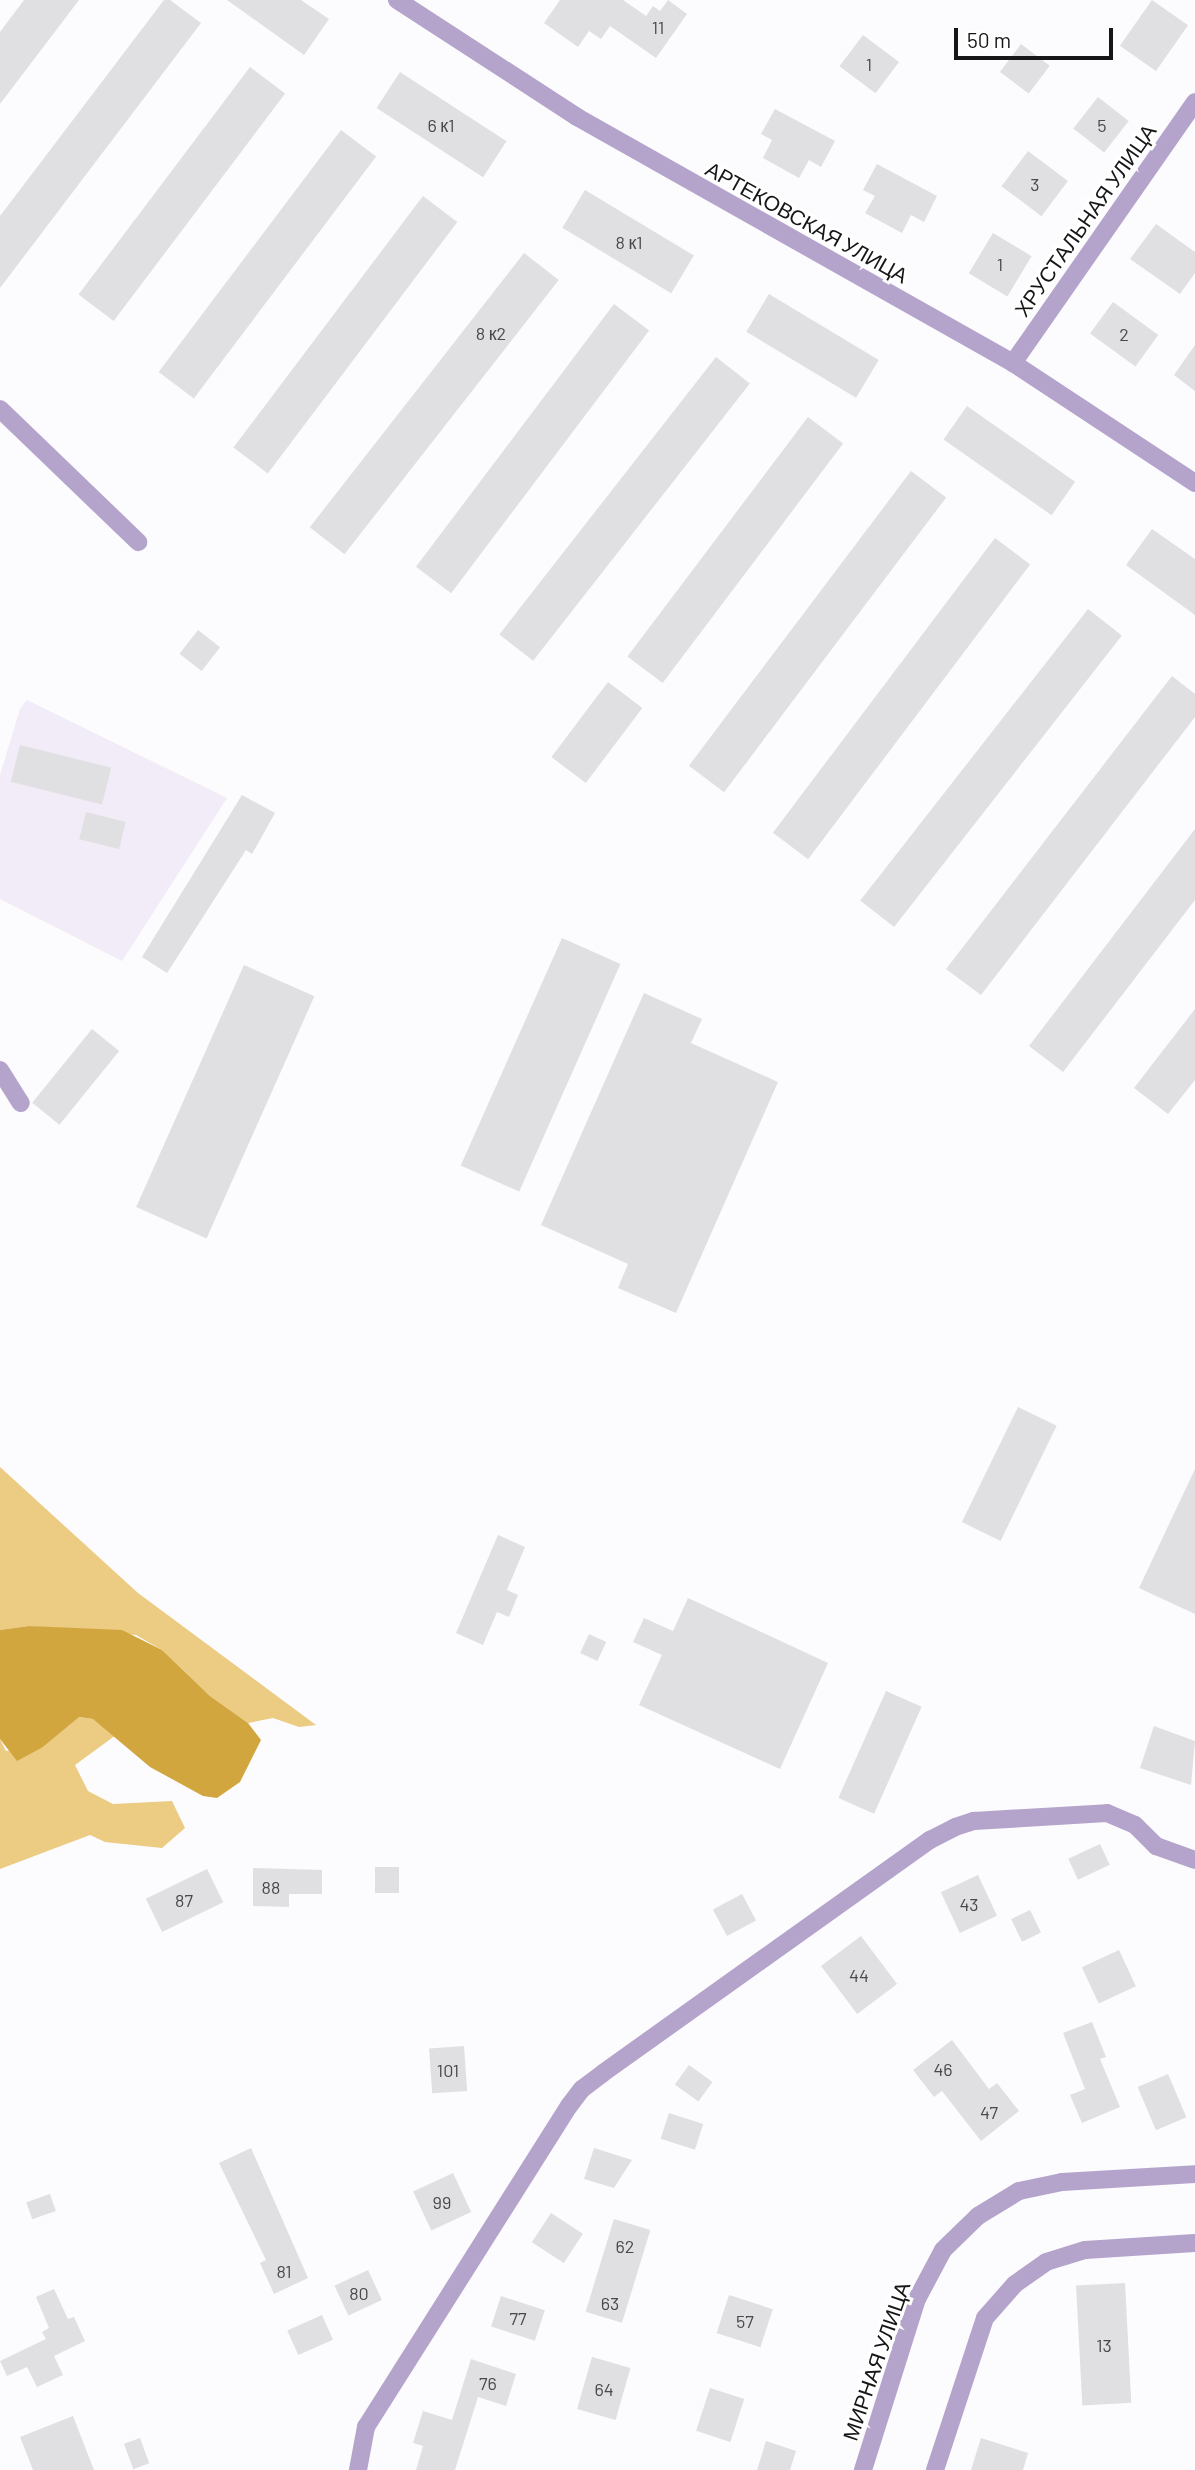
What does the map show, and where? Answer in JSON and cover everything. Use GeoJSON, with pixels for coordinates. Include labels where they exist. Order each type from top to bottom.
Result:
{"type":"FeatureCollection","features":[{"type":"Feature","properties":{"kind":"street","name":"АРТЕКОВСКАЯ УЛИЦА"},"geometry":{"type":"LineString","coordinates":[[397,0],[577,117],[1013,363],[1195,483]]}},
{"type":"Feature","properties":{"kind":"street","name":"ХРУСТАЛЬНАЯ УЛИЦА"},"geometry":{"type":"LineString","coordinates":[[1013,363],[1195,102]]}},
{"type":"Feature","properties":{"kind":"street"},"geometry":{"type":"LineString","coordinates":[[0,409],[138,542]]}},
{"type":"Feature","properties":{"kind":"street"},"geometry":{"type":"LineString","coordinates":[[0,1070],[20,1103]]}},
{"type":"Feature","properties":{"kind":"street"},"geometry":{"type":"LineString","coordinates":[[358,2470],[366,2427],[376,2410],[569,2106],[582,2089],[603,2073],[955,1827],[974,1821],[1107,1813],[1135,1825],[1156,1846],[1195,1860]]}},
{"type":"Feature","properties":{"kind":"street","name":"МИРНАЯ УЛИЦА"},"geometry":{"type":"LineString","coordinates":[[863,2470],[917,2300],[943,2250],[978,2216],[1019,2191],[1062,2182],[1195,2174]]}},
{"type":"Feature","properties":{"kind":"street"},"geometry":{"type":"LineString","coordinates":[[935,2470],[985,2318],[1015,2284],[1046,2262],[1085,2250],[1195,2243]]}},
{"type":"Feature","properties":{"kind":"shaded area"},"geometry":{"type":"Polygon","coordinates":[[[27,700],[227,798],[122,961],[0,899],[0,775],[20,709],[27,700]]]}},
{"type":"Feature","properties":{"kind":"shaded area"},"geometry":{"type":"Polygon","coordinates":[[[0,1467],[138,1593],[316,1725],[299,1727],[273,1718],[248,1723],[210,1696],[162,1650],[136,1635],[29,1626],[0,1630],[0,1467]]]}},
{"type":"Feature","properties":{"kind":"shaded area"},"geometry":{"type":"Polygon","coordinates":[[[29,1626],[122,1630],[162,1650],[210,1696],[248,1723],[261,1740],[240,1782],[217,1798],[203,1796],[150,1767],[93,1719],[79,1717],[43,1747],[17,1761],[0,1739],[0,1630],[29,1626]]]}},
{"type":"Feature","properties":{"kind":"shaded area"},"geometry":{"type":"Polygon","coordinates":[[[78,1717],[93,1719],[116,1735],[75,1765],[88,1791],[113,1804],[172,1801],[185,1828],[162,1848],[105,1842],[90,1835],[0,1869],[0,1739],[6,1751],[43,1747],[78,1717]]]}},
{"type":"Feature","properties":{"kind":"building"},"geometry":{"type":"Polygon","coordinates":[[[24,0],[79,0],[0,104],[0,32],[24,0]]]}},
{"type":"Feature","properties":{"kind":"building"},"geometry":{"type":"Polygon","coordinates":[[[164,0],[170,0],[201,23],[0,288],[0,216],[164,0]]]}},
{"type":"Feature","properties":{"kind":"building"},"geometry":{"type":"Polygon","coordinates":[[[227,0],[301,0],[329,19],[304,55],[227,0]]]}},
{"type":"Feature","properties":{"kind":"building"},"geometry":{"type":"Polygon","coordinates":[[[560,0],[623,0],[646,16],[653,6],[660,11],[668,0],[687,14],[656,58],[610,26],[601,39],[589,31],[578,47],[544,23],[560,0]]]}},
{"type":"Feature","properties":{"kind":"building"},"geometry":{"type":"Polygon","coordinates":[[[1152,0],[1188,25],[1156,71],[1120,46],[1152,0]]]}},
{"type":"Feature","properties":{"kind":"building"},"geometry":{"type":"Polygon","coordinates":[[[863,35],[899,62],[875,93],[840,66],[863,35]]]}},
{"type":"Feature","properties":{"kind":"building"},"geometry":{"type":"Polygon","coordinates":[[[1021,44],[1050,66],[1029,94],[1000,72],[1021,44]]]}},
{"type":"Feature","properties":{"kind":"building"},"geometry":{"type":"Polygon","coordinates":[[[250,67],[285,93],[114,321],[78,295],[250,67]]]}},
{"type":"Feature","properties":{"kind":"building"},"geometry":{"type":"Polygon","coordinates":[[[400,72],[507,141],[483,177],[377,108],[400,72]]]}},
{"type":"Feature","properties":{"kind":"building"},"geometry":{"type":"Polygon","coordinates":[[[1098,97],[1129,121],[1104,153],[1073,129],[1098,97]]]}},
{"type":"Feature","properties":{"kind":"building"},"geometry":{"type":"Polygon","coordinates":[[[775,109],[835,141],[821,167],[809,160],[799,178],[763,158],[772,140],[761,134],[775,109]]]}},
{"type":"Feature","properties":{"kind":"building"},"geometry":{"type":"Polygon","coordinates":[[[341,130],[376,156],[194,398],[159,372],[341,130]]]}},
{"type":"Feature","properties":{"kind":"building"},"geometry":{"type":"Polygon","coordinates":[[[1028,151],[1068,181],[1041,216],[1002,186],[1028,151]]]}},
{"type":"Feature","properties":{"kind":"building"},"geometry":{"type":"Polygon","coordinates":[[[877,164],[937,196],[924,222],[911,215],[902,233],[865,213],[875,196],[863,190],[877,164]]]}},
{"type":"Feature","properties":{"kind":"building"},"geometry":{"type":"Polygon","coordinates":[[[585,190],[694,255],[671,293],[562,228],[585,190]]]}},
{"type":"Feature","properties":{"kind":"building"},"geometry":{"type":"Polygon","coordinates":[[[423,196],[457,222],[268,473],[233,448],[423,196]]]}},
{"type":"Feature","properties":{"kind":"building"},"geometry":{"type":"Polygon","coordinates":[[[1156,224],[1195,252],[1195,273],[1180,294],[1130,259],[1156,224]]]}},
{"type":"Feature","properties":{"kind":"building"},"geometry":{"type":"Polygon","coordinates":[[[993,233],[1032,256],[1007,296],[969,273],[993,233]]]}},
{"type":"Feature","properties":{"kind":"building"},"geometry":{"type":"Polygon","coordinates":[[[524,253],[559,280],[344,554],[310,527],[524,253]]]}},
{"type":"Feature","properties":{"kind":"building"},"geometry":{"type":"Polygon","coordinates":[[[769,294],[879,360],[856,398],[746,332],[769,294]]]}},
{"type":"Feature","properties":{"kind":"building"},"geometry":{"type":"Polygon","coordinates":[[[1113,302],[1158,335],[1135,366],[1090,334],[1113,302]]]}},
{"type":"Feature","properties":{"kind":"building"},"geometry":{"type":"Polygon","coordinates":[[[614,304],[649,330],[451,593],[416,567],[614,304]]]}},
{"type":"Feature","properties":{"kind":"building"},"geometry":{"type":"Polygon","coordinates":[[[1195,345],[1195,391],[1174,375],[1195,345]]]}},
{"type":"Feature","properties":{"kind":"building"},"geometry":{"type":"Polygon","coordinates":[[[716,357],[750,383],[533,661],[499,634],[716,357]]]}},
{"type":"Feature","properties":{"kind":"building"},"geometry":{"type":"Polygon","coordinates":[[[967,406],[1075,482],[1052,515],[943,440],[967,406]]]}},
{"type":"Feature","properties":{"kind":"building"},"geometry":{"type":"Polygon","coordinates":[[[808,417],[843,443],[663,683],[627,657],[808,417]]]}},
{"type":"Feature","properties":{"kind":"building"},"geometry":{"type":"Polygon","coordinates":[[[911,471],[946,497],[724,792],[689,766],[911,471]]]}},
{"type":"Feature","properties":{"kind":"building"},"geometry":{"type":"Polygon","coordinates":[[[1152,529],[1195,559],[1195,615],[1126,565],[1152,529]]]}},
{"type":"Feature","properties":{"kind":"building"},"geometry":{"type":"Polygon","coordinates":[[[995,538],[1030,564],[808,859],[773,833],[995,538]]]}},
{"type":"Feature","properties":{"kind":"building"},"geometry":{"type":"Polygon","coordinates":[[[1088,609],[1122,635],[894,927],[860,901],[1088,609]]]}},
{"type":"Feature","properties":{"kind":"building"},"geometry":{"type":"Polygon","coordinates":[[[198,630],[220,647],[202,671],[180,654],[198,630]]]}},
{"type":"Feature","properties":{"kind":"building"},"geometry":{"type":"Polygon","coordinates":[[[1172,676],[1195,694],[1195,717],[981,995],[946,969],[1172,676]]]}},
{"type":"Feature","properties":{"kind":"building"},"geometry":{"type":"Polygon","coordinates":[[[608,682],[642,708],[586,783],[551,757],[608,682]]]}},
{"type":"Feature","properties":{"kind":"building"},"geometry":{"type":"Polygon","coordinates":[[[20,745],[111,768],[102,805],[11,782],[20,745]]]}},
{"type":"Feature","properties":{"kind":"building"},"geometry":{"type":"Polygon","coordinates":[[[242,795],[275,813],[252,854],[246,850],[167,973],[142,957],[242,795]]]}},
{"type":"Feature","properties":{"kind":"building"},"geometry":{"type":"Polygon","coordinates":[[[86,812],[126,822],[119,849],[79,839],[86,812]]]}},
{"type":"Feature","properties":{"kind":"building"},"geometry":{"type":"Polygon","coordinates":[[[1195,829],[1195,900],[1063,1072],[1029,1046],[1195,829]]]}},
{"type":"Feature","properties":{"kind":"building"},"geometry":{"type":"Polygon","coordinates":[[[562,938],[620,964],[519,1192],[461,1165],[562,938]]]}},
{"type":"Feature","properties":{"kind":"building"},"geometry":{"type":"Polygon","coordinates":[[[244,965],[314,996],[207,1238],[136,1207],[244,965]]]}},
{"type":"Feature","properties":{"kind":"building"},"geometry":{"type":"Polygon","coordinates":[[[644,993],[702,1019],[691,1043],[778,1082],[676,1313],[618,1288],[628,1264],[541,1225],[644,993]]]}},
{"type":"Feature","properties":{"kind":"building"},"geometry":{"type":"Polygon","coordinates":[[[1195,1009],[1195,1080],[1168,1114],[1134,1088],[1195,1009]]]}},
{"type":"Feature","properties":{"kind":"building"},"geometry":{"type":"Polygon","coordinates":[[[92,1029],[119,1051],[59,1125],[32,1103],[92,1029]]]}},
{"type":"Feature","properties":{"kind":"building"},"geometry":{"type":"Polygon","coordinates":[[[1018,1407],[1057,1426],[1001,1541],[962,1522],[1018,1407]]]}},
{"type":"Feature","properties":{"kind":"building"},"geometry":{"type":"Polygon","coordinates":[[[1195,1469],[1195,1614],[1139,1588],[1195,1469]]]}},
{"type":"Feature","properties":{"kind":"building"},"geometry":{"type":"Polygon","coordinates":[[[498,1535],[525,1547],[507,1590],[518,1595],[509,1617],[497,1612],[483,1645],[456,1633],[498,1535]]]}},
{"type":"Feature","properties":{"kind":"building"},"geometry":{"type":"Polygon","coordinates":[[[688,1598],[828,1663],[780,1769],[639,1705],[662,1655],[633,1642],[644,1618],[673,1631],[688,1598]]]}},
{"type":"Feature","properties":{"kind":"building"},"geometry":{"type":"Polygon","coordinates":[[[589,1634],[606,1642],[597,1661],[580,1653],[589,1634]]]}},
{"type":"Feature","properties":{"kind":"building"},"geometry":{"type":"Polygon","coordinates":[[[886,1691],[922,1707],[874,1814],[838,1798],[886,1691]]]}},
{"type":"Feature","properties":{"kind":"building"},"geometry":{"type":"Polygon","coordinates":[[[1154,1726],[1195,1741],[1191,1785],[1140,1768],[1154,1726]]]}},
{"type":"Feature","properties":{"kind":"building"},"geometry":{"type":"Polygon","coordinates":[[[1100,1844],[1110,1865],[1078,1880],[1068,1859],[1100,1844]]]}},
{"type":"Feature","properties":{"kind":"building"},"geometry":{"type":"Polygon","coordinates":[[[375,1867],[399,1867],[399,1893],[375,1893],[375,1867]]]}},
{"type":"Feature","properties":{"kind":"building"},"geometry":{"type":"Polygon","coordinates":[[[253,1868],[322,1870],[322,1894],[289,1894],[289,1907],[253,1906],[253,1868]]]}},
{"type":"Feature","properties":{"kind":"building"},"geometry":{"type":"Polygon","coordinates":[[[207,1869],[223,1902],[162,1932],[146,1899],[207,1869]]]}},
{"type":"Feature","properties":{"kind":"building"},"geometry":{"type":"Polygon","coordinates":[[[978,1875],[997,1916],[960,1933],[941,1892],[978,1875]]]}},
{"type":"Feature","properties":{"kind":"building"},"geometry":{"type":"Polygon","coordinates":[[[742,1894],[756,1920],[727,1936],[713,1909],[742,1894]]]}},
{"type":"Feature","properties":{"kind":"building"},"geometry":{"type":"Polygon","coordinates":[[[1030,1910],[1041,1932],[1022,1942],[1011,1919],[1030,1910]]]}},
{"type":"Feature","properties":{"kind":"building"},"geometry":{"type":"Polygon","coordinates":[[[861,1936],[897,1984],[857,2014],[821,1966],[861,1936]]]}},
{"type":"Feature","properties":{"kind":"building"},"geometry":{"type":"Polygon","coordinates":[[[1119,1950],[1136,1986],[1099,2004],[1082,1967],[1119,1950]]]}},
{"type":"Feature","properties":{"kind":"building"},"geometry":{"type":"Polygon","coordinates":[[[1092,2022],[1106,2057],[1100,2059],[1120,2107],[1082,2123],[1070,2095],[1085,2089],[1063,2033],[1092,2022]]]}},
{"type":"Feature","properties":{"kind":"building"},"geometry":{"type":"Polygon","coordinates":[[[952,2040],[989,2089],[997,2083],[1019,2111],[981,2141],[942,2091],[934,2097],[913,2070],[952,2040]]]}},
{"type":"Feature","properties":{"kind":"building"},"geometry":{"type":"Polygon","coordinates":[[[464,2046],[467,2091],[432,2093],[429,2048],[464,2046]]]}},
{"type":"Feature","properties":{"kind":"building"},"geometry":{"type":"Polygon","coordinates":[[[689,2065],[712,2082],[698,2101],[675,2084],[689,2065]]]}},
{"type":"Feature","properties":{"kind":"building"},"geometry":{"type":"Polygon","coordinates":[[[1168,2074],[1186,2117],[1156,2130],[1138,2087],[1168,2074]]]}},
{"type":"Feature","properties":{"kind":"building"},"geometry":{"type":"Polygon","coordinates":[[[669,2113],[703,2124],[695,2150],[661,2139],[669,2113]]]}},
{"type":"Feature","properties":{"kind":"building"},"geometry":{"type":"Polygon","coordinates":[[[251,2148],[308,2278],[274,2294],[260,2263],[266,2260],[219,2163],[251,2148]]]}},
{"type":"Feature","properties":{"kind":"building"},"geometry":{"type":"Polygon","coordinates":[[[594,2148],[632,2160],[614,2188],[584,2179],[594,2148]]]}},
{"type":"Feature","properties":{"kind":"building"},"geometry":{"type":"Polygon","coordinates":[[[453,2173],[471,2212],[431,2231],[413,2192],[453,2173]]]}},
{"type":"Feature","properties":{"kind":"building"},"geometry":{"type":"Polygon","coordinates":[[[50,2194],[56,2211],[32,2219],[26,2202],[50,2194]]]}},
{"type":"Feature","properties":{"kind":"building"},"geometry":{"type":"Polygon","coordinates":[[[551,2213],[583,2234],[564,2263],[532,2242],[551,2213]]]}},
{"type":"Feature","properties":{"kind":"building"},"geometry":{"type":"Polygon","coordinates":[[[614,2219],[650,2230],[622,2323],[586,2312],[614,2219]]]}},
{"type":"Feature","properties":{"kind":"building"},"geometry":{"type":"Polygon","coordinates":[[[368,2270],[382,2300],[348,2316],[334,2286],[368,2270]]]}},
{"type":"Feature","properties":{"kind":"building"},"geometry":{"type":"Polygon","coordinates":[[[1125,2283],[1131,2403],[1082,2405],[1076,2286],[1125,2283]]]}},
{"type":"Feature","properties":{"kind":"building"},"geometry":{"type":"Polygon","coordinates":[[[54,2289],[68,2319],[74,2317],[85,2341],[54,2356],[63,2375],[37,2387],[27,2367],[7,2376],[0,2361],[46,2339],[42,2332],[49,2328],[36,2297],[54,2289]]]}},
{"type":"Feature","properties":{"kind":"building"},"geometry":{"type":"Polygon","coordinates":[[[729,2295],[773,2309],[760,2347],[717,2333],[729,2295]]]}},
{"type":"Feature","properties":{"kind":"building"},"geometry":{"type":"Polygon","coordinates":[[[501,2296],[545,2310],[535,2341],[491,2326],[501,2296]]]}},
{"type":"Feature","properties":{"kind":"building"},"geometry":{"type":"Polygon","coordinates":[[[322,2315],[333,2340],[298,2355],[287,2330],[322,2315]]]}},
{"type":"Feature","properties":{"kind":"building"},"geometry":{"type":"Polygon","coordinates":[[[592,2357],[630,2368],[616,2420],[577,2409],[592,2357]]]}},
{"type":"Feature","properties":{"kind":"building"},"geometry":{"type":"Polygon","coordinates":[[[471,2359],[516,2374],[506,2406],[478,2397],[455,2470],[416,2470],[423,2446],[413,2443],[423,2411],[452,2420],[471,2359]]]}},
{"type":"Feature","properties":{"kind":"building"},"geometry":{"type":"Polygon","coordinates":[[[710,2388],[744,2399],[730,2442],[696,2431],[710,2388]]]}},
{"type":"Feature","properties":{"kind":"building"},"geometry":{"type":"Polygon","coordinates":[[[73,2416],[94,2470],[33,2470],[20,2437],[73,2416]]]}},
{"type":"Feature","properties":{"kind":"building"},"geometry":{"type":"Polygon","coordinates":[[[140,2438],[149,2463],[133,2469],[124,2444],[140,2438]]]}},
{"type":"Feature","properties":{"kind":"building"},"geometry":{"type":"Polygon","coordinates":[[[981,2438],[1028,2453],[1023,2470],[971,2470],[981,2438]]]}},
{"type":"Feature","properties":{"kind":"building"},"geometry":{"type":"Polygon","coordinates":[[[766,2441],[796,2451],[790,2470],[757,2470],[766,2441]]]}}]}
